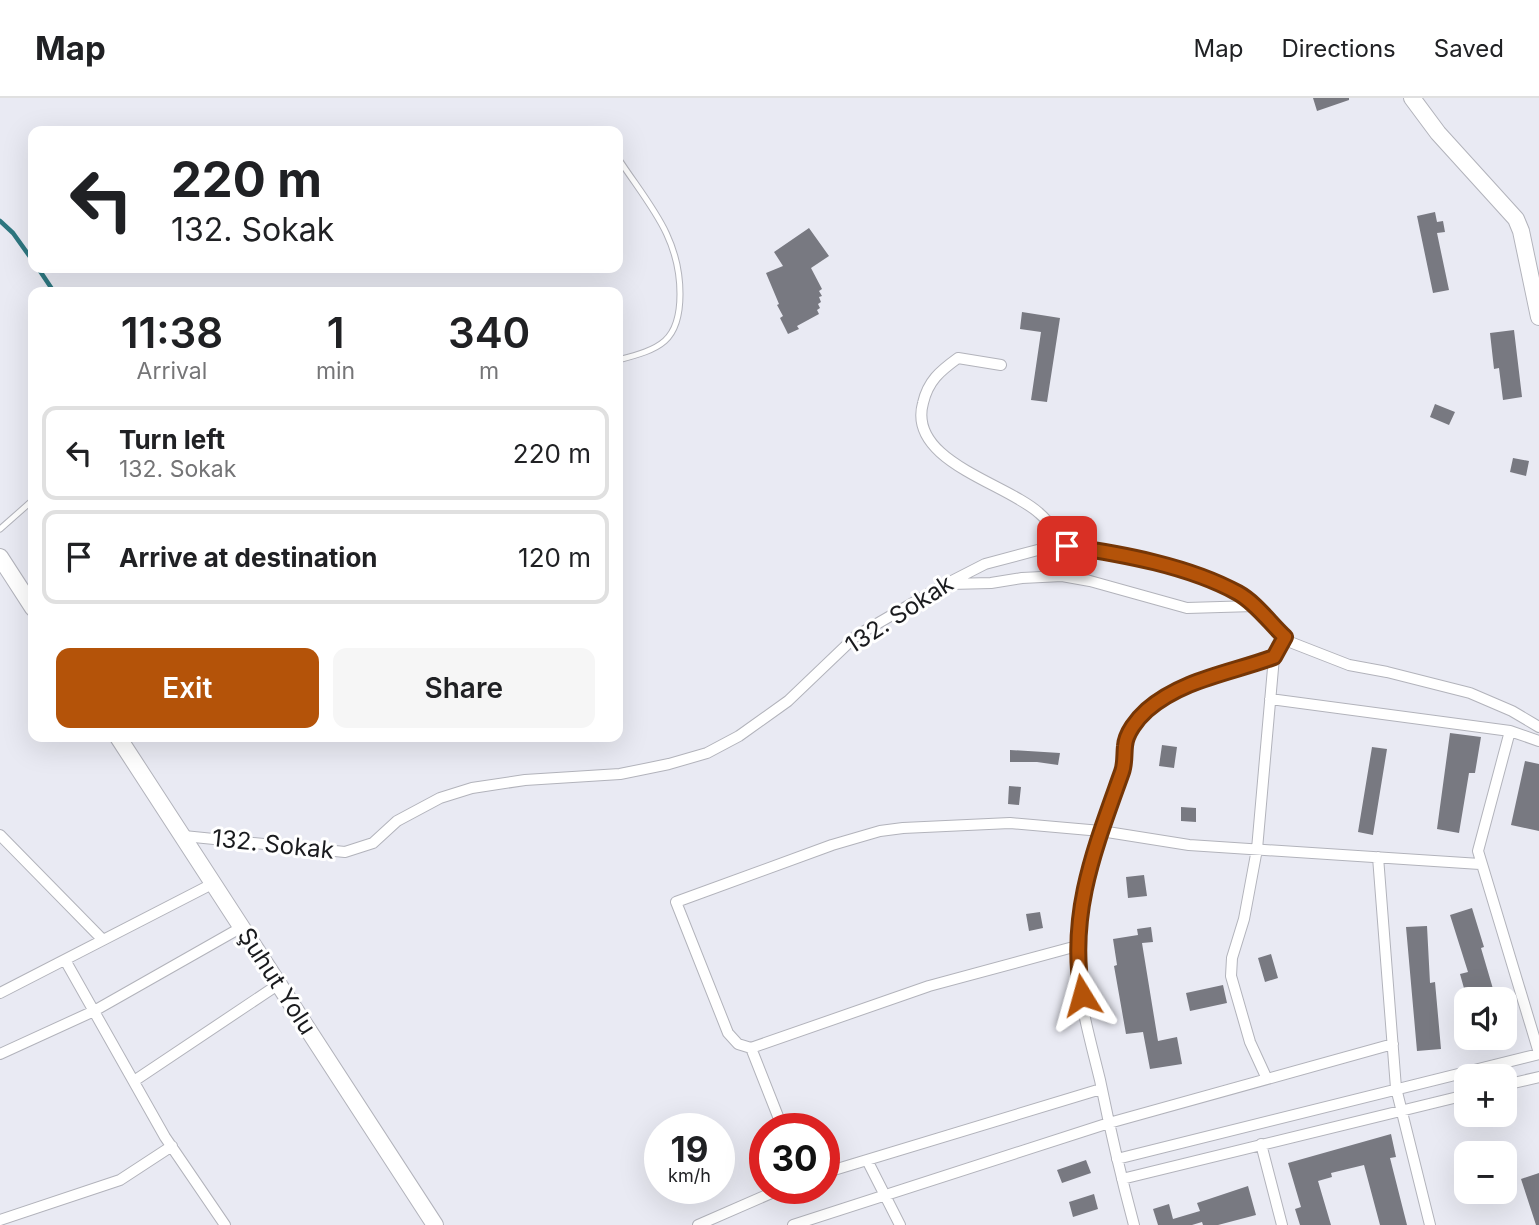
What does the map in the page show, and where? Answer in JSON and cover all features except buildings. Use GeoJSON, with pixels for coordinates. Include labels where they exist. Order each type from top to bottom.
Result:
{"type":"FeatureCollection","features":[{"type":"Feature","properties":{"kind":"main road"},"geometry":{"type":"LineString","coordinates":[[1412,98],[1438,132],[1516,219],[1521,231],[1539,317]]}},
{"type":"Feature","properties":{"kind":"main road"},"geometry":{"type":"LineString","coordinates":[[0,557],[28,600]]}},
{"type":"Feature","properties":{"kind":"main road","name":"Şuhut Yolu"},"geometry":{"type":"LineString","coordinates":[[121,742],[431,1224]]}},
{"type":"Feature","properties":{"kind":"street"},"geometry":{"type":"LineString","coordinates":[[1001,365],[958,358],[937,373],[926,389],[919,416],[929,440],[947,460],[1002,489],[1039,513],[1067,546]]}},
{"type":"Feature","properties":{"kind":"street","name":"132. Sokak"},"geometry":{"type":"LineString","coordinates":[[184,836],[345,852],[373,843],[397,821],[440,797],[472,788],[526,779],[620,774],[706,753],[739,737],[788,701],[856,636],[942,586],[995,561],[1049,547],[1067,546],[1100,551],[1194,574],[1239,594],[1290,642],[1349,665],[1387,671],[1471,692],[1539,727]]}},
{"type":"Feature","properties":{"kind":"street"},"geometry":{"type":"LineString","coordinates":[[942,586],[958,582],[991,583],[1062,576],[1090,581],[1187,608],[1254,606]]}},
{"type":"Feature","properties":{"kind":"street"},"geometry":{"type":"LineString","coordinates":[[1266,1079],[1243,1022],[1231,976],[1232,958],[1244,919],[1256,849],[1274,657],[1285,637]]}},
{"type":"Feature","properties":{"kind":"street"},"geometry":{"type":"LineString","coordinates":[[1134,1225],[1085,1023],[1077,968],[1077,946],[1085,887],[1123,769],[1125,742],[1131,729],[1146,711],[1174,692],[1199,680],[1274,657]]}},
{"type":"Feature","properties":{"kind":"street"},"geometry":{"type":"LineString","coordinates":[[1270,699],[1510,731],[1539,741]]}},
{"type":"Feature","properties":{"kind":"street"},"geometry":{"type":"LineString","coordinates":[[1117,1159],[1539,1054],[1478,850],[1510,731]]}},
{"type":"Feature","properties":{"kind":"street"},"geometry":{"type":"LineString","coordinates":[[1077,946],[929,986],[751,1048],[738,1044],[728,1033],[677,902],[832,845],[880,831],[1010,823],[1101,831],[1189,845],[1480,864]]}},
{"type":"Feature","properties":{"kind":"street"},"geometry":{"type":"LineString","coordinates":[[0,835],[103,940]]}},
{"type":"Feature","properties":{"kind":"street"},"geometry":{"type":"LineString","coordinates":[[1378,857],[1396,1088],[1430,1225]]}},
{"type":"Feature","properties":{"kind":"street"},"geometry":{"type":"LineString","coordinates":[[0,993],[214,883]]}},
{"type":"Feature","properties":{"kind":"street"},"geometry":{"type":"LineString","coordinates":[[0,1054],[94,1011],[242,927]]}},
{"type":"Feature","properties":{"kind":"street"},"geometry":{"type":"LineString","coordinates":[[65,960],[172,1146],[225,1225]]}},
{"type":"Feature","properties":{"kind":"street"},"geometry":{"type":"LineString","coordinates":[[134,1081],[279,984]]}},
{"type":"Feature","properties":{"kind":"street"},"geometry":{"type":"LineString","coordinates":[[793,1225],[1109,1123],[1393,1044]]}},
{"type":"Feature","properties":{"kind":"street"},"geometry":{"type":"LineString","coordinates":[[751,1048],[777,1113]]}},
{"type":"Feature","properties":{"kind":"street"},"geometry":{"type":"LineString","coordinates":[[1517,1082],[1539,1077]]}},
{"type":"Feature","properties":{"kind":"street"},"geometry":{"type":"LineString","coordinates":[[840,1168],[1101,1088]]}},
{"type":"Feature","properties":{"kind":"street"},"geometry":{"type":"LineString","coordinates":[[1122,1178],[1454,1098]]}},
{"type":"Feature","properties":{"kind":"street"},"geometry":{"type":"LineString","coordinates":[[1261,1144],[1282,1225]]}},
{"type":"Feature","properties":{"kind":"street"},"geometry":{"type":"LineString","coordinates":[[0,1220],[120,1180],[172,1146]]}},
{"type":"Feature","properties":{"kind":"street"},"geometry":{"type":"LineString","coordinates":[[867,1160],[900,1225]]}},
{"type":"Feature","properties":{"kind":"street"},"geometry":{"type":"LineString","coordinates":[[698,1225],[749,1203]]}},
{"type":"Feature","properties":{"kind":"lane"},"geometry":{"type":"LineString","coordinates":[[623,166],[673,245],[680,276],[680,314],[674,331],[656,348],[623,358]]}},
{"type":"Feature","properties":{"kind":"lane"},"geometry":{"type":"LineString","coordinates":[[0,529],[28,504]]}},
{"type":"Feature","properties":{"kind":"waterway"},"geometry":{"type":"LineString","coordinates":[[0,221],[13,233],[28,254]]}},
{"type":"Feature","properties":{"kind":"waterway"},"geometry":{"type":"LineString","coordinates":[[41,273],[51,287]]}},
{"type":"Feature","properties":{"kind":"route"},"geometry":{"type":"LineString","coordinates":[[1067,546],[1100,551],[1194,574],[1239,594],[1285,637],[1274,657],[1199,680],[1174,692],[1146,711],[1131,729],[1125,742],[1123,769],[1108,807],[1085,887],[1077,938],[1077,968],[1082,995]]}}]}
